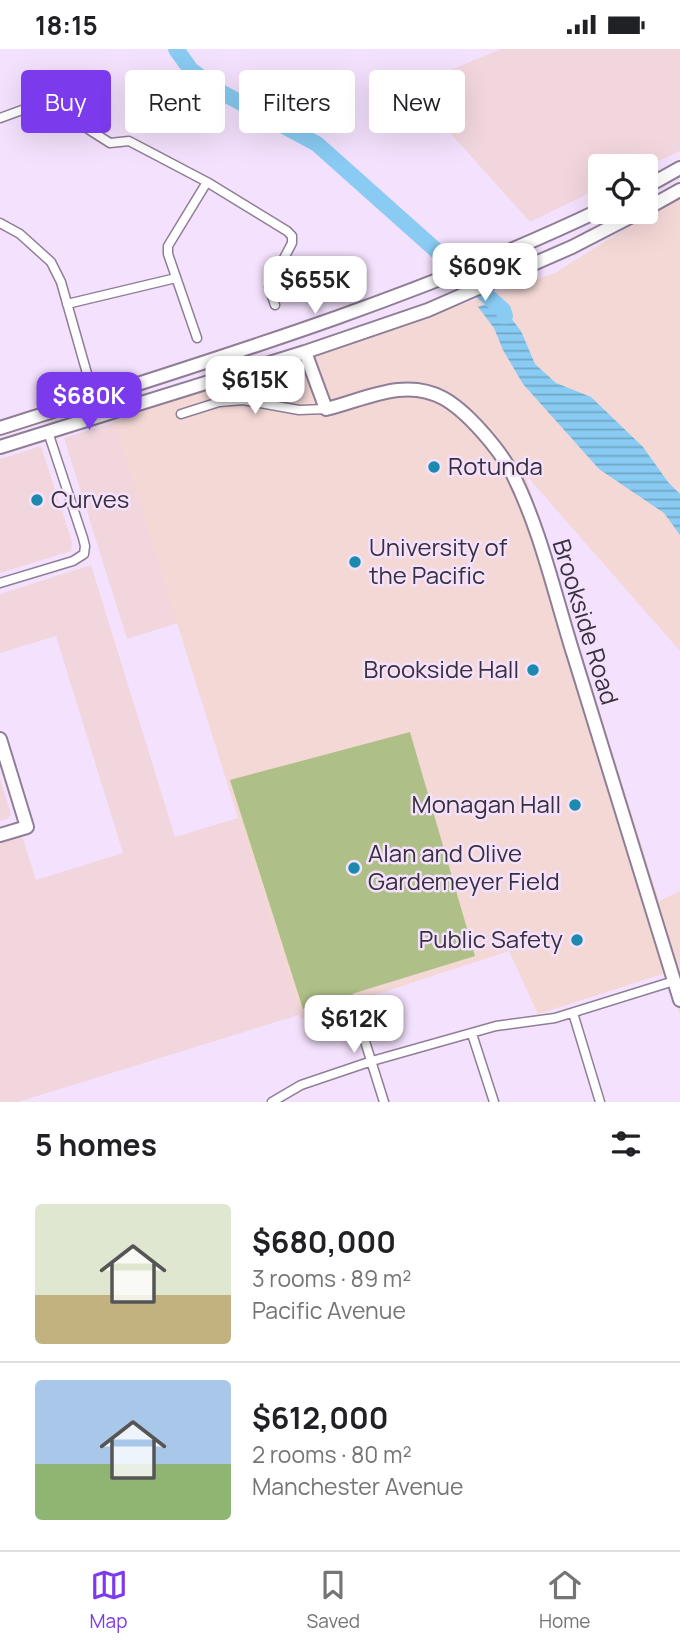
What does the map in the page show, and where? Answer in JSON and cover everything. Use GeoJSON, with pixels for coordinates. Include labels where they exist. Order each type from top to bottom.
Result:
{"type":"FeatureCollection","features":[{"type":"Feature","properties":{"kind":"street"},"geometry":{"type":"LineString","coordinates":[[0,118],[33,106],[55,109],[110,143],[129,141],[207,182],[287,231],[292,236],[292,243],[269,287],[275,305]]}},
{"type":"Feature","properties":{"kind":"street"},"geometry":{"type":"LineString","coordinates":[[658,180],[680,168]]}},
{"type":"Feature","properties":{"kind":"street"},"geometry":{"type":"LineString","coordinates":[[197,338],[168,254],[168,246],[207,182]]}},
{"type":"Feature","properties":{"kind":"street"},"geometry":{"type":"LineString","coordinates":[[658,202],[680,190]]}},
{"type":"Feature","properties":{"kind":"street"},"geometry":{"type":"LineString","coordinates":[[0,428],[360,311],[520,247],[588,216]]}},
{"type":"Feature","properties":{"kind":"street"},"geometry":{"type":"LineString","coordinates":[[0,223],[20,234],[51,262],[61,282],[94,398],[87,414],[48,432]]}},
{"type":"Feature","properties":{"kind":"street"},"geometry":{"type":"LineString","coordinates":[[0,447],[305,352],[428,310],[530,266],[616,224]]}},
{"type":"Feature","properties":{"kind":"street"},"geometry":{"type":"LineString","coordinates":[[67,304],[176,278]]}},
{"type":"Feature","properties":{"kind":"street"},"geometry":{"type":"LineString","coordinates":[[326,409],[305,352],[307,345],[317,334],[360,311]]}},
{"type":"Feature","properties":{"kind":"street","name":"Brookside Road"},"geometry":{"type":"LineString","coordinates":[[181,414],[219,402],[243,400],[299,410],[326,409],[387,390],[409,390],[441,397],[460,411],[486,437],[509,469],[524,501],[680,1000]]}},
{"type":"Feature","properties":{"kind":"street"},"geometry":{"type":"LineString","coordinates":[[0,583],[73,561],[83,554],[85,546],[48,432]]}},
{"type":"Feature","properties":{"kind":"street"},"geometry":{"type":"LineString","coordinates":[[0,739],[27,827],[0,835]]}},
{"type":"Feature","properties":{"kind":"street"},"geometry":{"type":"LineString","coordinates":[[272,1102],[301,1085],[372,1061],[496,1026],[541,1022],[674,981]]}},
{"type":"Feature","properties":{"kind":"street"},"geometry":{"type":"LineString","coordinates":[[352,1000],[384,1102]]}},
{"type":"Feature","properties":{"kind":"street"},"geometry":{"type":"LineString","coordinates":[[573,1013],[600,1102]]}},
{"type":"Feature","properties":{"kind":"street"},"geometry":{"type":"LineString","coordinates":[[472,1034],[494,1102]]}},
{"type":"Feature","properties":{"kind":"shaded area"},"geometry":{"type":"Polygon","coordinates":[[[501,49],[680,49],[680,151],[658,161],[658,154],[588,154],[588,194],[530,222],[450,133],[465,133],[465,70],[450,70],[501,49]]]}},
{"type":"Feature","properties":{"kind":"shaded area","name":"University of the Pacific"},"geometry":{"type":"Polygon","coordinates":[[[680,194],[680,651],[525,474],[659,901],[680,891],[680,1015],[666,973],[538,1014],[509,951],[301,1019],[114,421],[555,273],[633,224],[658,224],[658,208],[680,194]]]}},
{"type":"Feature","properties":{"kind":"shaded area"},"geometry":{"type":"Polygon","coordinates":[[[148,412],[181,622],[127,639],[64,438],[148,412]]]}},
{"type":"Feature","properties":{"kind":"shaded area"},"geometry":{"type":"Polygon","coordinates":[[[41,446],[72,542],[71,551],[0,573],[0,459],[41,446]]]}},
{"type":"Feature","properties":{"kind":"shaded area"},"geometry":{"type":"Polygon","coordinates":[[[91,565],[175,837],[241,817],[302,1014],[18,1102],[0,1102],[0,839],[21,833],[36,880],[123,853],[56,636],[0,653],[0,594],[91,565]]]}},
{"type":"Feature","properties":{"kind":"shaded area"},"geometry":{"type":"Polygon","coordinates":[[[0,778],[11,814],[8,819],[0,821],[0,778]]]}},
{"type":"Feature","properties":{"kind":"green space","name":"Alan and Olive Gardemeyer Field"},"geometry":{"type":"Polygon","coordinates":[[[410,732],[475,956],[303,1009],[230,780],[410,732]]]}},
{"type":"Feature","properties":{"kind":"water"},"geometry":{"type":"Polygon","coordinates":[[[497,300],[521,331],[535,364],[556,383],[591,397],[643,447],[680,494],[680,535],[664,513],[599,469],[523,384],[503,350],[494,328],[478,307],[497,300]]]}},
{"type":"Feature","properties":{"kind":"waterway"},"geometry":{"type":"LineString","coordinates":[[176,49],[191,70],[219,91],[317,144],[503,310],[505,316]]}},
{"type":"Feature","properties":{"kind":"place","name":"Rotunda"},"geometry":{"type":"Point","coordinates":[434,467]}},
{"type":"Feature","properties":{"kind":"place","name":"Curves"},"geometry":{"type":"Point","coordinates":[37,500]}},
{"type":"Feature","properties":{"kind":"place","name":"University of the Pacific"},"geometry":{"type":"Point","coordinates":[355,562]}},
{"type":"Feature","properties":{"kind":"place","name":"Brookside Hall"},"geometry":{"type":"Point","coordinates":[533,670]}},
{"type":"Feature","properties":{"kind":"place","name":"Monagan Hall"},"geometry":{"type":"Point","coordinates":[575,805]}},
{"type":"Feature","properties":{"kind":"place","name":"Alan and Olive Gardemeyer Field"},"geometry":{"type":"Point","coordinates":[354,868]}},
{"type":"Feature","properties":{"kind":"place","name":"Public Safety"},"geometry":{"type":"Point","coordinates":[577,940]}}]}
